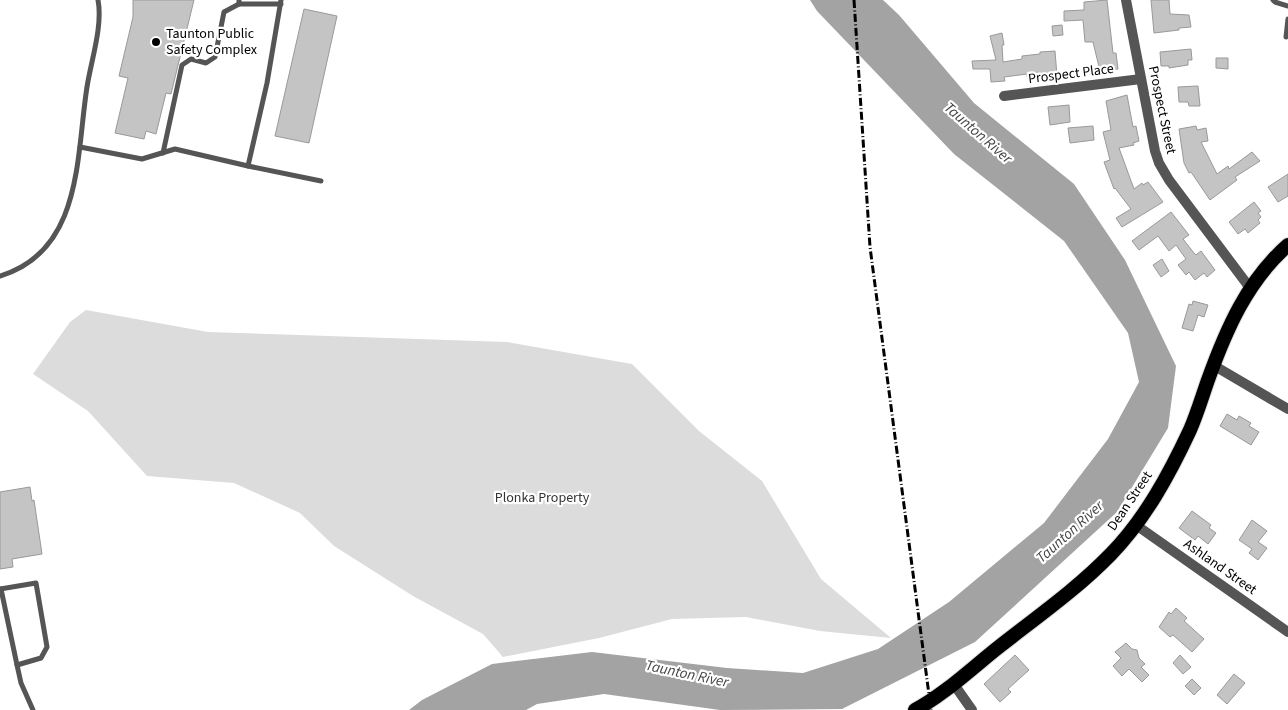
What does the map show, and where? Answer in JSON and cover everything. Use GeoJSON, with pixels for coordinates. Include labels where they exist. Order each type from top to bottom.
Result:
{"type":"FeatureCollection","features":[{"type":"Feature","properties":{"kind":"highway","name":"Dean Street"},"geometry":{"type":"LineString","coordinates":[[915,710],[953,683],[1071,590],[1110,555],[1136,525],[1160,487],[1190,428],[1213,365],[1233,318],[1250,288],[1271,261],[1288,245]]}},
{"type":"Feature","properties":{"kind":"street","name":"Prospect Street"},"geometry":{"type":"LineString","coordinates":[[1126,0],[1155,151],[1159,163],[1169,180],[1250,288]]}},
{"type":"Feature","properties":{"kind":"street","name":"Prospect Place"},"geometry":{"type":"LineString","coordinates":[[1004,96],[1141,79]]}},
{"type":"Feature","properties":{"kind":"street"},"geometry":{"type":"LineString","coordinates":[[1213,365],[1288,409]]}},
{"type":"Feature","properties":{"kind":"street","name":"Ashland Street"},"geometry":{"type":"LineString","coordinates":[[1136,525],[1288,632]]}},
{"type":"Feature","properties":{"kind":"street"},"geometry":{"type":"LineString","coordinates":[[953,683],[972,710]]}},
{"type":"Feature","properties":{"kind":"lane"},"geometry":{"type":"LineString","coordinates":[[0,276],[22,266],[41,253],[58,232],[68,209],[80,147],[84,102],[97,29],[98,0]]}},
{"type":"Feature","properties":{"kind":"lane"},"geometry":{"type":"LineString","coordinates":[[1273,0],[1288,6]]}},
{"type":"Feature","properties":{"kind":"lane"},"geometry":{"type":"LineString","coordinates":[[163,153],[182,65],[191,59],[206,62],[215,57],[224,12],[239,2],[281,2],[267,83],[248,166]]}},
{"type":"Feature","properties":{"kind":"lane"},"geometry":{"type":"LineString","coordinates":[[1286,37],[1288,19]]}},
{"type":"Feature","properties":{"kind":"lane"},"geometry":{"type":"LineString","coordinates":[[80,147],[142,159],[175,149],[321,181]]}},
{"type":"Feature","properties":{"kind":"lane"},"geometry":{"type":"LineString","coordinates":[[17,665],[41,658],[47,647],[36,583],[0,589],[21,683],[33,710]]}},
{"type":"Feature","properties":{"kind":"green space","name":"Plonka Property"},"geometry":{"type":"Polygon","coordinates":[[[86,310],[208,332],[507,342],[632,364],[699,431],[762,481],[821,579],[891,638],[820,631],[746,617],[672,619],[599,638],[503,657],[483,634],[413,596],[334,546],[300,513],[234,483],[147,476],[88,411],[33,374],[70,322],[86,310]]]}},
{"type":"Feature","properties":{"kind":"water","name":"Taunton River"},"geometry":{"type":"Polygon","coordinates":[[[810,0],[883,0],[899,15],[974,103],[1074,184],[1125,260],[1176,366],[1168,428],[1117,512],[975,642],[842,709],[720,710],[604,694],[537,704],[526,710],[409,710],[422,700],[492,664],[592,652],[727,668],[803,673],[878,649],[949,602],[1044,523],[1108,439],[1139,382],[1128,333],[1064,241],[954,154],[817,11],[810,0]]]}},
{"type":"Feature","properties":{"kind":"building","name":"Taunton Public Safety Complex"},"geometry":{"type":"Polygon","coordinates":[[[133,0],[194,0],[171,94],[166,93],[156,134],[146,131],[144,139],[115,133],[128,78],[119,76],[133,17],[133,0]]]}},
{"type":"Feature","properties":{"kind":"building"},"geometry":{"type":"Polygon","coordinates":[[[1107,0],[1113,53],[1116,53],[1118,69],[1100,71],[1093,42],[1085,42],[1083,20],[1064,21],[1064,11],[1084,10],[1084,2],[1107,0]]]}},
{"type":"Feature","properties":{"kind":"building"},"geometry":{"type":"Polygon","coordinates":[[[1151,0],[1169,0],[1170,14],[1189,15],[1191,27],[1154,33],[1151,0]]]}},
{"type":"Feature","properties":{"kind":"building"},"geometry":{"type":"Polygon","coordinates":[[[304,9],[337,16],[309,143],[275,136],[304,9]]]}},
{"type":"Feature","properties":{"kind":"building"},"geometry":{"type":"Polygon","coordinates":[[[1062,25],[1063,35],[1053,36],[1052,26],[1062,25]]]}},
{"type":"Feature","properties":{"kind":"building"},"geometry":{"type":"Polygon","coordinates":[[[1002,33],[1004,45],[1002,45],[1003,62],[1022,59],[1022,56],[1040,54],[1040,52],[1055,51],[1057,76],[1027,77],[1027,74],[1004,77],[1005,81],[991,82],[990,69],[973,69],[972,61],[996,60],[990,36],[1002,33]]]}},
{"type":"Feature","properties":{"kind":"building"},"geometry":{"type":"Polygon","coordinates":[[[1191,49],[1192,60],[1188,60],[1188,65],[1169,68],[1169,66],[1161,66],[1160,52],[1191,49]]]}},
{"type":"Feature","properties":{"kind":"building"},"geometry":{"type":"Polygon","coordinates":[[[1216,58],[1228,58],[1228,69],[1216,68],[1216,58]]]}},
{"type":"Feature","properties":{"kind":"building"},"geometry":{"type":"Polygon","coordinates":[[[1198,86],[1200,106],[1189,106],[1188,102],[1179,102],[1178,87],[1198,86]]]}},
{"type":"Feature","properties":{"kind":"building"},"geometry":{"type":"Polygon","coordinates":[[[1127,95],[1133,127],[1136,126],[1139,141],[1133,143],[1134,145],[1119,148],[1134,189],[1142,183],[1143,185],[1148,182],[1163,202],[1122,227],[1116,218],[1131,209],[1114,189],[1104,162],[1110,160],[1103,132],[1111,130],[1106,101],[1127,95]]]}},
{"type":"Feature","properties":{"kind":"building"},"geometry":{"type":"Polygon","coordinates":[[[1069,105],[1070,122],[1050,125],[1048,107],[1069,105]]]}},
{"type":"Feature","properties":{"kind":"building"},"geometry":{"type":"Polygon","coordinates":[[[1093,126],[1094,140],[1070,143],[1068,128],[1093,126]]]}},
{"type":"Feature","properties":{"kind":"building"},"geometry":{"type":"Polygon","coordinates":[[[1196,126],[1197,130],[1206,128],[1208,141],[1201,142],[1217,174],[1228,166],[1229,169],[1252,152],[1260,161],[1235,177],[1237,180],[1210,200],[1191,172],[1189,173],[1184,163],[1179,129],[1196,126]]]}},
{"type":"Feature","properties":{"kind":"building"},"geometry":{"type":"Polygon","coordinates":[[[1288,174],[1288,196],[1278,202],[1268,187],[1288,174]]]}},
{"type":"Feature","properties":{"kind":"building"},"geometry":{"type":"Polygon","coordinates":[[[1254,202],[1261,211],[1258,213],[1261,217],[1258,220],[1260,223],[1248,233],[1245,229],[1238,234],[1229,222],[1254,202]]]}},
{"type":"Feature","properties":{"kind":"building"},"geometry":{"type":"Polygon","coordinates":[[[1171,212],[1189,235],[1183,239],[1196,255],[1201,251],[1215,270],[1207,277],[1204,273],[1195,280],[1189,272],[1186,275],[1178,265],[1186,259],[1176,245],[1169,251],[1158,236],[1139,250],[1132,241],[1171,212]]]}},
{"type":"Feature","properties":{"kind":"building"},"geometry":{"type":"Polygon","coordinates":[[[1162,259],[1169,271],[1161,277],[1153,265],[1162,259]]]}},
{"type":"Feature","properties":{"kind":"building"},"geometry":{"type":"Polygon","coordinates":[[[1193,301],[1208,305],[1204,317],[1198,315],[1193,331],[1182,328],[1189,304],[1192,305],[1193,301]]]}},
{"type":"Feature","properties":{"kind":"building"},"geometry":{"type":"Polygon","coordinates":[[[1227,414],[1237,420],[1239,416],[1251,423],[1249,426],[1259,432],[1251,445],[1220,426],[1227,414]]]}},
{"type":"Feature","properties":{"kind":"building"},"geometry":{"type":"Polygon","coordinates":[[[30,487],[32,501],[34,500],[42,554],[12,559],[13,567],[0,569],[0,492],[30,487]]]}},
{"type":"Feature","properties":{"kind":"building"},"geometry":{"type":"Polygon","coordinates":[[[1192,511],[1211,525],[1209,528],[1216,533],[1208,544],[1198,536],[1195,540],[1179,528],[1192,511]]]}},
{"type":"Feature","properties":{"kind":"building"},"geometry":{"type":"Polygon","coordinates":[[[1252,520],[1267,531],[1258,542],[1267,548],[1258,560],[1249,553],[1252,549],[1239,540],[1252,520]]]}},
{"type":"Feature","properties":{"kind":"building"},"geometry":{"type":"Polygon","coordinates":[[[1176,608],[1187,618],[1184,621],[1204,639],[1192,652],[1173,635],[1170,637],[1159,627],[1169,612],[1171,614],[1176,608]]]}},
{"type":"Feature","properties":{"kind":"building"},"geometry":{"type":"Polygon","coordinates":[[[1126,643],[1132,649],[1137,650],[1139,658],[1145,664],[1141,667],[1149,675],[1142,682],[1129,669],[1122,676],[1113,666],[1121,658],[1115,652],[1126,643]]]}},
{"type":"Feature","properties":{"kind":"building"},"geometry":{"type":"Polygon","coordinates":[[[1015,655],[1029,670],[1008,689],[1011,692],[1000,702],[984,684],[1015,655]]]}},
{"type":"Feature","properties":{"kind":"building"},"geometry":{"type":"Polygon","coordinates":[[[1180,655],[1191,667],[1183,674],[1173,663],[1180,655]]]}},
{"type":"Feature","properties":{"kind":"building"},"geometry":{"type":"Polygon","coordinates":[[[1234,674],[1245,683],[1227,704],[1217,695],[1234,674]]]}},
{"type":"Feature","properties":{"kind":"building"},"geometry":{"type":"Polygon","coordinates":[[[1192,679],[1201,688],[1194,695],[1185,686],[1192,679]]]}},
{"type":"Feature","properties":{"kind":"railway"},"geometry":{"type":"LineString","coordinates":[[854,0],[870,247],[931,710]]}},
{"type":"Feature","properties":{"kind":"place","name":"Taunton Public Safety Complex"},"geometry":{"type":"Point","coordinates":[156,42]}}]}
